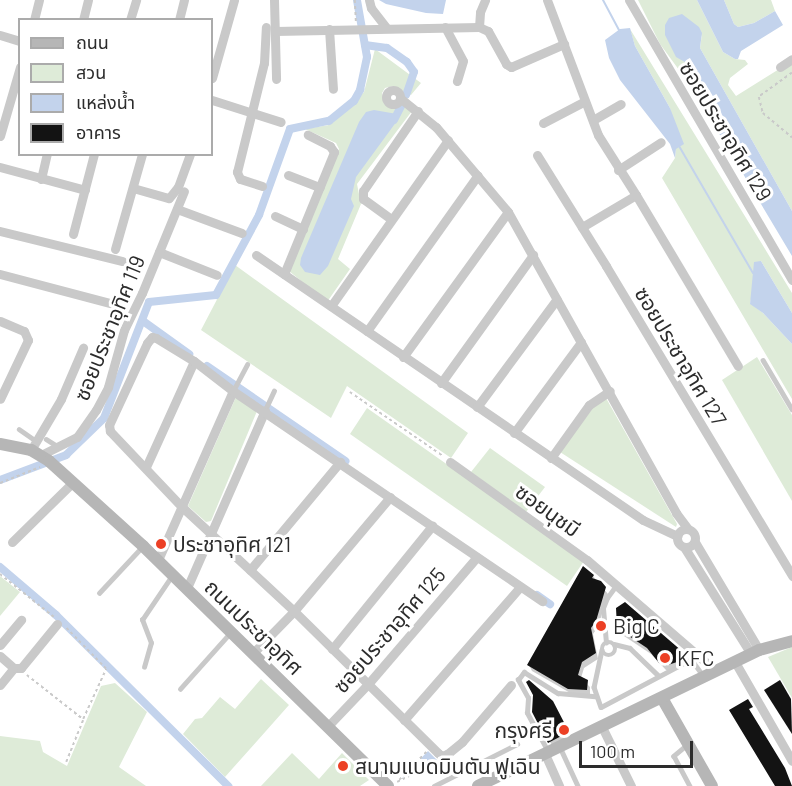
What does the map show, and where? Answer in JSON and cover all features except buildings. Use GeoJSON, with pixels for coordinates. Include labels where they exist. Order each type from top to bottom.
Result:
{"type":"FeatureCollection","features":[{"type":"Feature","properties":{"kind":"main road"},"geometry":{"type":"LineString","coordinates":[[0,444],[45,454]]}},
{"type":"Feature","properties":{"kind":"main road","name":"ถนนประชาอุทิศ"},"geometry":{"type":"LineString","coordinates":[[45,454],[158,560],[328,726],[394,783]]}},
{"type":"Feature","properties":{"kind":"main road"},"geometry":{"type":"LineString","coordinates":[[483,781],[602,727],[755,652],[792,641]]}},
{"type":"Feature","properties":{"kind":"main road"},"geometry":{"type":"LineString","coordinates":[[662,698],[712,786]]}},
{"type":"Feature","properties":{"kind":"street"},"geometry":{"type":"LineString","coordinates":[[34,18],[39,0]]}},
{"type":"Feature","properties":{"kind":"street"},"geometry":{"type":"LineString","coordinates":[[84,18],[88,0]]}},
{"type":"Feature","properties":{"kind":"street"},"geometry":{"type":"LineString","coordinates":[[131,18],[136,0]]}},
{"type":"Feature","properties":{"kind":"street"},"geometry":{"type":"LineString","coordinates":[[180,18],[184,0]]}},
{"type":"Feature","properties":{"kind":"street"},"geometry":{"type":"LineString","coordinates":[[213,74],[234,0]]}},
{"type":"Feature","properties":{"kind":"street"},"geometry":{"type":"LineString","coordinates":[[262,186],[240,179],[237,172],[264,63],[274,0]]}},
{"type":"Feature","properties":{"kind":"street"},"geometry":{"type":"LineString","coordinates":[[369,0],[370,8],[381,28]]}},
{"type":"Feature","properties":{"kind":"street"},"geometry":{"type":"LineString","coordinates":[[479,27],[480,12],[485,0]]}},
{"type":"Feature","properties":{"kind":"street"},"geometry":{"type":"LineString","coordinates":[[547,0],[592,120],[618,170],[636,195],[738,366]]}},
{"type":"Feature","properties":{"kind":"street","name":"ซอยประชาอุทิศ 129"},"geometry":{"type":"LineString","coordinates":[[629,0],[637,18],[792,280]]}},
{"type":"Feature","properties":{"kind":"street"},"geometry":{"type":"LineString","coordinates":[[445,27],[463,61],[458,81]]}},
{"type":"Feature","properties":{"kind":"street"},"geometry":{"type":"LineString","coordinates":[[271,29],[479,27],[488,31],[506,64],[511,67],[564,44]]}},
{"type":"Feature","properties":{"kind":"street"},"geometry":{"type":"LineString","coordinates":[[271,29],[276,79]]}},
{"type":"Feature","properties":{"kind":"street"},"geometry":{"type":"LineString","coordinates":[[329,29],[333,88]]}},
{"type":"Feature","properties":{"kind":"street"},"geometry":{"type":"LineString","coordinates":[[0,35],[18,40]]}},
{"type":"Feature","properties":{"kind":"street"},"geometry":{"type":"LineString","coordinates":[[780,67],[792,59]]}},
{"type":"Feature","properties":{"kind":"street"},"geometry":{"type":"LineString","coordinates":[[0,136],[18,74]]}},
{"type":"Feature","properties":{"kind":"street"},"geometry":{"type":"LineString","coordinates":[[400,98],[448,140],[508,212],[610,391],[676,513],[688,529],[695,534],[695,542],[755,652]]}},
{"type":"Feature","properties":{"kind":"street"},"geometry":{"type":"LineString","coordinates":[[213,100],[281,122]]}},
{"type":"Feature","properties":{"kind":"street"},"geometry":{"type":"LineString","coordinates":[[543,123],[585,101]]}},
{"type":"Feature","properties":{"kind":"street"},"geometry":{"type":"LineString","coordinates":[[592,120],[621,104]]}},
{"type":"Feature","properties":{"kind":"street"},"geometry":{"type":"LineString","coordinates":[[391,219],[363,199],[362,195],[366,185],[417,111]]}},
{"type":"Feature","properties":{"kind":"street"},"geometry":{"type":"LineString","coordinates":[[284,274],[334,152],[330,146],[308,135]]}},
{"type":"Feature","properties":{"kind":"street"},"geometry":{"type":"LineString","coordinates":[[332,306],[448,140]]}},
{"type":"Feature","properties":{"kind":"street"},"geometry":{"type":"LineString","coordinates":[[618,170],[661,142]]}},
{"type":"Feature","properties":{"kind":"street","name":"ซอยประชาอุทิศ 127"},"geometry":{"type":"LineString","coordinates":[[537,155],[792,576]]}},
{"type":"Feature","properties":{"kind":"street"},"geometry":{"type":"LineString","coordinates":[[41,179],[47,156]]}},
{"type":"Feature","properties":{"kind":"street"},"geometry":{"type":"LineString","coordinates":[[73,234],[93,156]]}},
{"type":"Feature","properties":{"kind":"street"},"geometry":{"type":"LineString","coordinates":[[115,249],[141,156]]}},
{"type":"Feature","properties":{"kind":"street"},"geometry":{"type":"LineString","coordinates":[[133,188],[169,198],[178,187],[189,156]]}},
{"type":"Feature","properties":{"kind":"street"},"geometry":{"type":"LineString","coordinates":[[0,167],[84,190]]}},
{"type":"Feature","properties":{"kind":"street"},"geometry":{"type":"LineString","coordinates":[[288,175],[320,188]]}},
{"type":"Feature","properties":{"kind":"street"},"geometry":{"type":"LineString","coordinates":[[367,331],[478,175]]}},
{"type":"Feature","properties":{"kind":"street","name":"ซอยประชาอุทิศ 119"},"geometry":{"type":"LineString","coordinates":[[45,454],[77,437],[96,410],[108,387],[124,330],[184,191]]}},
{"type":"Feature","properties":{"kind":"street"},"geometry":{"type":"LineString","coordinates":[[582,227],[636,195]]}},
{"type":"Feature","properties":{"kind":"street"},"geometry":{"type":"LineString","coordinates":[[177,209],[242,233]]}},
{"type":"Feature","properties":{"kind":"street"},"geometry":{"type":"LineString","coordinates":[[403,357],[508,212]]}},
{"type":"Feature","properties":{"kind":"street"},"geometry":{"type":"LineString","coordinates":[[275,216],[303,228]]}},
{"type":"Feature","properties":{"kind":"street"},"geometry":{"type":"LineString","coordinates":[[0,231],[122,261]]}},
{"type":"Feature","properties":{"kind":"street"},"geometry":{"type":"LineString","coordinates":[[159,252],[217,275]]}},
{"type":"Feature","properties":{"kind":"street"},"geometry":{"type":"LineString","coordinates":[[256,255],[643,520],[677,536]]}},
{"type":"Feature","properties":{"kind":"street"},"geometry":{"type":"LineString","coordinates":[[441,382],[533,255]]}},
{"type":"Feature","properties":{"kind":"street"},"geometry":{"type":"LineString","coordinates":[[0,274],[110,303]]}},
{"type":"Feature","properties":{"kind":"street"},"geometry":{"type":"LineString","coordinates":[[477,407],[556,299]]}},
{"type":"Feature","properties":{"kind":"street"},"geometry":{"type":"LineString","coordinates":[[0,321],[24,331],[27,340],[0,399]]}},
{"type":"Feature","properties":{"kind":"street"},"geometry":{"type":"LineString","coordinates":[[511,685],[470,734],[447,754],[440,755],[294,611],[182,507],[110,431],[109,425],[113,415],[150,339],[156,338],[194,361],[233,391],[265,410],[542,601]]}},
{"type":"Feature","properties":{"kind":"street"},"geometry":{"type":"LineString","coordinates":[[514,433],[581,342]]}},
{"type":"Feature","properties":{"kind":"street"},"geometry":{"type":"LineString","coordinates":[[45,454],[61,399],[83,348]]}},
{"type":"Feature","properties":{"kind":"street"},"geometry":{"type":"LineString","coordinates":[[146,467],[194,361]]}},
{"type":"Feature","properties":{"kind":"street"},"geometry":{"type":"LineString","coordinates":[[158,560],[233,391]]}},
{"type":"Feature","properties":{"kind":"street"},"geometry":{"type":"LineString","coordinates":[[551,458],[590,405],[610,391]]}},
{"type":"Feature","properties":{"kind":"street"},"geometry":{"type":"LineString","coordinates":[[187,588],[265,410]]}},
{"type":"Feature","properties":{"kind":"street"},"geometry":{"type":"LineString","coordinates":[[250,570],[340,462]]}},
{"type":"Feature","properties":{"kind":"street","name":"ซอยนุชมี"},"geometry":{"type":"LineString","coordinates":[[450,462],[617,584],[716,671]]}},
{"type":"Feature","properties":{"kind":"street"},"geometry":{"type":"LineString","coordinates":[[12,542],[73,482]]}},
{"type":"Feature","properties":{"kind":"street"},"geometry":{"type":"LineString","coordinates":[[253,653],[294,611],[390,497]]}},
{"type":"Feature","properties":{"kind":"street"},"geometry":{"type":"LineString","coordinates":[[332,649],[432,526]]}},
{"type":"Feature","properties":{"kind":"street"},"geometry":{"type":"LineString","coordinates":[[688,529],[680,531],[677,536],[678,542],[684,547],[755,652]]}},
{"type":"Feature","properties":{"kind":"street"},"geometry":{"type":"LineString","coordinates":[[684,547],[695,542]]}},
{"type":"Feature","properties":{"kind":"street","name":"ซอยประชาอุทิศ 125"},"geometry":{"type":"LineString","coordinates":[[328,726],[368,684],[477,557]]}},
{"type":"Feature","properties":{"kind":"street"},"geometry":{"type":"LineString","coordinates":[[404,720],[520,587]]}},
{"type":"Feature","properties":{"kind":"street"},"geometry":{"type":"LineString","coordinates":[[0,645],[21,620]]}},
{"type":"Feature","properties":{"kind":"street"},"geometry":{"type":"LineString","coordinates":[[0,685],[57,624]]}},
{"type":"Feature","properties":{"kind":"street"},"geometry":{"type":"LineString","coordinates":[[0,656],[17,668]]}},
{"type":"Feature","properties":{"kind":"street"},"geometry":{"type":"LineString","coordinates":[[735,662],[792,761]]}},
{"type":"Feature","properties":{"kind":"street"},"geometry":{"type":"LineString","coordinates":[[602,727],[631,786]]}},
{"type":"Feature","properties":{"kind":"street"},"geometry":{"type":"LineString","coordinates":[[551,751],[559,786]]}},
{"type":"Feature","properties":{"kind":"lane"},"geometry":{"type":"LineString","coordinates":[[763,360],[792,409]]}},
{"type":"Feature","properties":{"kind":"lane"},"geometry":{"type":"LineString","coordinates":[[233,391],[247,365]]}},
{"type":"Feature","properties":{"kind":"lane"},"geometry":{"type":"LineString","coordinates":[[265,410],[273,390]]}},
{"type":"Feature","properties":{"kind":"lane"},"geometry":{"type":"LineString","coordinates":[[19,429],[45,454],[57,446]]}},
{"type":"Feature","properties":{"kind":"lane"},"geometry":{"type":"LineString","coordinates":[[99,593],[143,546]]}},
{"type":"Feature","properties":{"kind":"lane"},"geometry":{"type":"LineString","coordinates":[[144,668],[151,643],[142,620],[172,574]]}},
{"type":"Feature","properties":{"kind":"lane"},"geometry":{"type":"LineString","coordinates":[[617,584],[603,608],[606,643],[602,650],[594,687],[595,696],[601,707],[688,661],[694,663],[704,677]]}},
{"type":"Feature","properties":{"kind":"lane"},"geometry":{"type":"LineString","coordinates":[[180,688],[231,632]]}},
{"type":"Feature","properties":{"kind":"lane"},"geometry":{"type":"LineString","coordinates":[[606,643],[630,648],[658,675]]}},
{"type":"Feature","properties":{"kind":"lane"},"geometry":{"type":"LineString","coordinates":[[602,650],[606,656],[613,655],[616,648],[614,644]]}},
{"type":"Feature","properties":{"kind":"lane"},"geometry":{"type":"LineString","coordinates":[[578,786],[551,751],[527,713],[528,698],[519,679],[525,672],[558,693],[595,696]]}},
{"type":"Feature","properties":{"kind":"lane"},"geometry":{"type":"LineString","coordinates":[[434,786],[517,744]]}},
{"type":"Feature","properties":{"kind":"lane"},"geometry":{"type":"LineString","coordinates":[[689,745],[677,751],[674,756],[690,786]]}},
{"type":"Feature","properties":{"kind":"path"},"geometry":{"type":"LineString","coordinates":[[354,28],[357,19],[355,0]]}},
{"type":"Feature","properties":{"kind":"path"},"geometry":{"type":"LineString","coordinates":[[792,73],[759,97],[763,113],[792,137]]}},
{"type":"Feature","properties":{"kind":"path"},"geometry":{"type":"LineString","coordinates":[[350,392],[450,462]]}},
{"type":"Feature","properties":{"kind":"path"},"geometry":{"type":"LineString","coordinates":[[0,483],[42,466],[45,454]]}},
{"type":"Feature","properties":{"kind":"path"},"geometry":{"type":"LineString","coordinates":[[0,574],[61,623],[106,669],[66,762]]}},
{"type":"Feature","properties":{"kind":"path"},"geometry":{"type":"LineString","coordinates":[[17,668],[83,719]]}},
{"type":"Feature","properties":{"kind":"path"},"geometry":{"type":"LineString","coordinates":[[394,783],[428,749]]}},
{"type":"Feature","properties":{"kind":"path"},"geometry":{"type":"LineString","coordinates":[[394,783],[441,761]]}},
{"type":"Feature","properties":{"kind":"green space"},"geometry":{"type":"Polygon","coordinates":[[[638,0],[697,0],[723,52],[735,59],[745,60],[748,64],[730,78],[728,85],[736,96],[792,61],[792,211],[700,48],[702,34],[690,65],[693,75],[690,85],[660,44],[638,0]]]}},
{"type":"Feature","properties":{"kind":"green space"},"geometry":{"type":"Polygon","coordinates":[[[724,0],[771,0],[775,11],[754,23],[738,27],[734,24],[724,0]]]}},
{"type":"Feature","properties":{"kind":"green space"},"geometry":{"type":"Polygon","coordinates":[[[630,29],[792,293],[792,313],[761,261],[750,303],[763,313],[792,344],[792,399],[662,178],[675,158],[676,149],[670,108],[635,46],[630,29]]]}},
{"type":"Feature","properties":{"kind":"green space"},"geometry":{"type":"Polygon","coordinates":[[[375,49],[421,83],[411,95],[393,86],[385,88],[382,93],[384,104],[399,106],[402,102],[412,111],[357,184],[361,204],[338,259],[350,269],[327,302],[289,271],[339,149],[336,143],[305,129],[329,125],[364,92],[375,49]]]}},
{"type":"Feature","properties":{"kind":"green space"},"geometry":{"type":"Polygon","coordinates":[[[235,265],[468,433],[451,458],[347,386],[331,418],[201,330],[235,265]]]}},
{"type":"Feature","properties":{"kind":"green space"},"geometry":{"type":"Polygon","coordinates":[[[757,357],[792,415],[792,501],[722,380],[757,357]]]}},
{"type":"Feature","properties":{"kind":"green space"},"geometry":{"type":"Polygon","coordinates":[[[236,397],[257,411],[211,521],[206,522],[188,506],[236,397]]]}},
{"type":"Feature","properties":{"kind":"green space"},"geometry":{"type":"Polygon","coordinates":[[[606,398],[677,524],[676,527],[560,452],[598,401],[606,398]]]}},
{"type":"Feature","properties":{"kind":"green space"},"geometry":{"type":"Polygon","coordinates":[[[367,408],[584,561],[567,586],[350,434],[367,408]]]}},
{"type":"Feature","properties":{"kind":"green space"},"geometry":{"type":"Polygon","coordinates":[[[490,448],[545,487],[526,512],[471,472],[490,448]]]}},
{"type":"Feature","properties":{"kind":"green space"},"geometry":{"type":"Polygon","coordinates":[[[0,576],[20,592],[0,616],[0,576]]]}},
{"type":"Feature","properties":{"kind":"green space"},"geometry":{"type":"Polygon","coordinates":[[[792,647],[792,698],[768,657],[792,647]]]}},
{"type":"Feature","properties":{"kind":"green space"},"geometry":{"type":"Polygon","coordinates":[[[261,679],[289,705],[225,777],[183,734],[195,719],[202,718],[220,697],[235,709],[261,679]]]}},
{"type":"Feature","properties":{"kind":"green space"},"geometry":{"type":"Polygon","coordinates":[[[115,683],[147,712],[119,767],[146,786],[0,786],[0,736],[40,741],[43,752],[67,766],[101,686],[115,683]]]}},
{"type":"Feature","properties":{"kind":"green space"},"geometry":{"type":"Polygon","coordinates":[[[292,753],[319,779],[342,753],[369,780],[360,786],[261,786],[292,753]]]}},
{"type":"Feature","properties":{"kind":"water"},"geometry":{"type":"Polygon","coordinates":[[[379,0],[446,0],[443,14],[426,13],[386,4],[379,0]]]}},
{"type":"Feature","properties":{"kind":"water"},"geometry":{"type":"Polygon","coordinates":[[[697,0],[724,0],[734,24],[738,27],[754,23],[775,11],[783,25],[741,51],[738,59],[735,59],[723,52],[697,0]]]}},
{"type":"Feature","properties":{"kind":"water"},"geometry":{"type":"Polygon","coordinates":[[[682,14],[699,27],[702,33],[700,48],[792,211],[792,256],[690,85],[693,75],[690,65],[676,57],[665,35],[665,25],[669,18],[682,14]]]}},
{"type":"Feature","properties":{"kind":"water"},"geometry":{"type":"Polygon","coordinates":[[[630,28],[635,46],[670,108],[684,144],[676,149],[675,158],[670,144],[620,80],[609,58],[605,40],[620,29],[630,28]]]}},
{"type":"Feature","properties":{"kind":"water"},"geometry":{"type":"Polygon","coordinates":[[[403,107],[394,125],[356,177],[351,199],[354,206],[328,266],[320,275],[305,272],[300,265],[301,258],[359,122],[366,112],[374,110],[397,114],[403,107]]]}},
{"type":"Feature","properties":{"kind":"water"},"geometry":{"type":"Polygon","coordinates":[[[761,261],[792,313],[792,344],[763,313],[750,304],[754,262],[761,261]]]}},
{"type":"Feature","properties":{"kind":"water"},"geometry":{"type":"Polygon","coordinates":[[[428,751],[438,761],[402,778],[428,751]]]}},
{"type":"Feature","properties":{"kind":"waterway"},"geometry":{"type":"LineString","coordinates":[[0,480],[66,455],[104,418],[149,302],[216,295],[259,215],[290,129],[329,121],[354,101],[360,90],[367,57],[357,0]]}},
{"type":"Feature","properties":{"kind":"waterway"},"geometry":{"type":"LineString","coordinates":[[603,0],[620,32]]}},
{"type":"Feature","properties":{"kind":"waterway"},"geometry":{"type":"LineString","coordinates":[[365,45],[387,48],[407,62],[414,72],[406,95]]}},
{"type":"Feature","properties":{"kind":"waterway"},"geometry":{"type":"LineString","coordinates":[[394,120],[401,106]]}},
{"type":"Feature","properties":{"kind":"waterway"},"geometry":{"type":"LineString","coordinates":[[679,146],[753,273]]}},
{"type":"Feature","properties":{"kind":"waterway"},"geometry":{"type":"LineString","coordinates":[[143,321],[189,354]]}},
{"type":"Feature","properties":{"kind":"waterway"},"geometry":{"type":"LineString","coordinates":[[207,366],[345,461]]}},
{"type":"Feature","properties":{"kind":"waterway"},"geometry":{"type":"LineString","coordinates":[[0,567],[56,615],[228,786]]}},
{"type":"Feature","properties":{"kind":"waterway"},"geometry":{"type":"LineString","coordinates":[[537,595],[550,604]]}},
{"type":"Feature","properties":{"kind":"place","name":"ประชาอุทิศ 121"},"geometry":{"type":"Point","coordinates":[161,544]}},
{"type":"Feature","properties":{"kind":"place","name":"Big C"},"geometry":{"type":"Point","coordinates":[601,626]}},
{"type":"Feature","properties":{"kind":"place","name":"KFC"},"geometry":{"type":"Point","coordinates":[665,658]}},
{"type":"Feature","properties":{"kind":"place","name":"กรุงศรี"},"geometry":{"type":"Point","coordinates":[564,730]}},
{"type":"Feature","properties":{"kind":"place","name":"สนามแบดมินตัน ฟูเฉิน"},"geometry":{"type":"Point","coordinates":[343,766]}}]}
